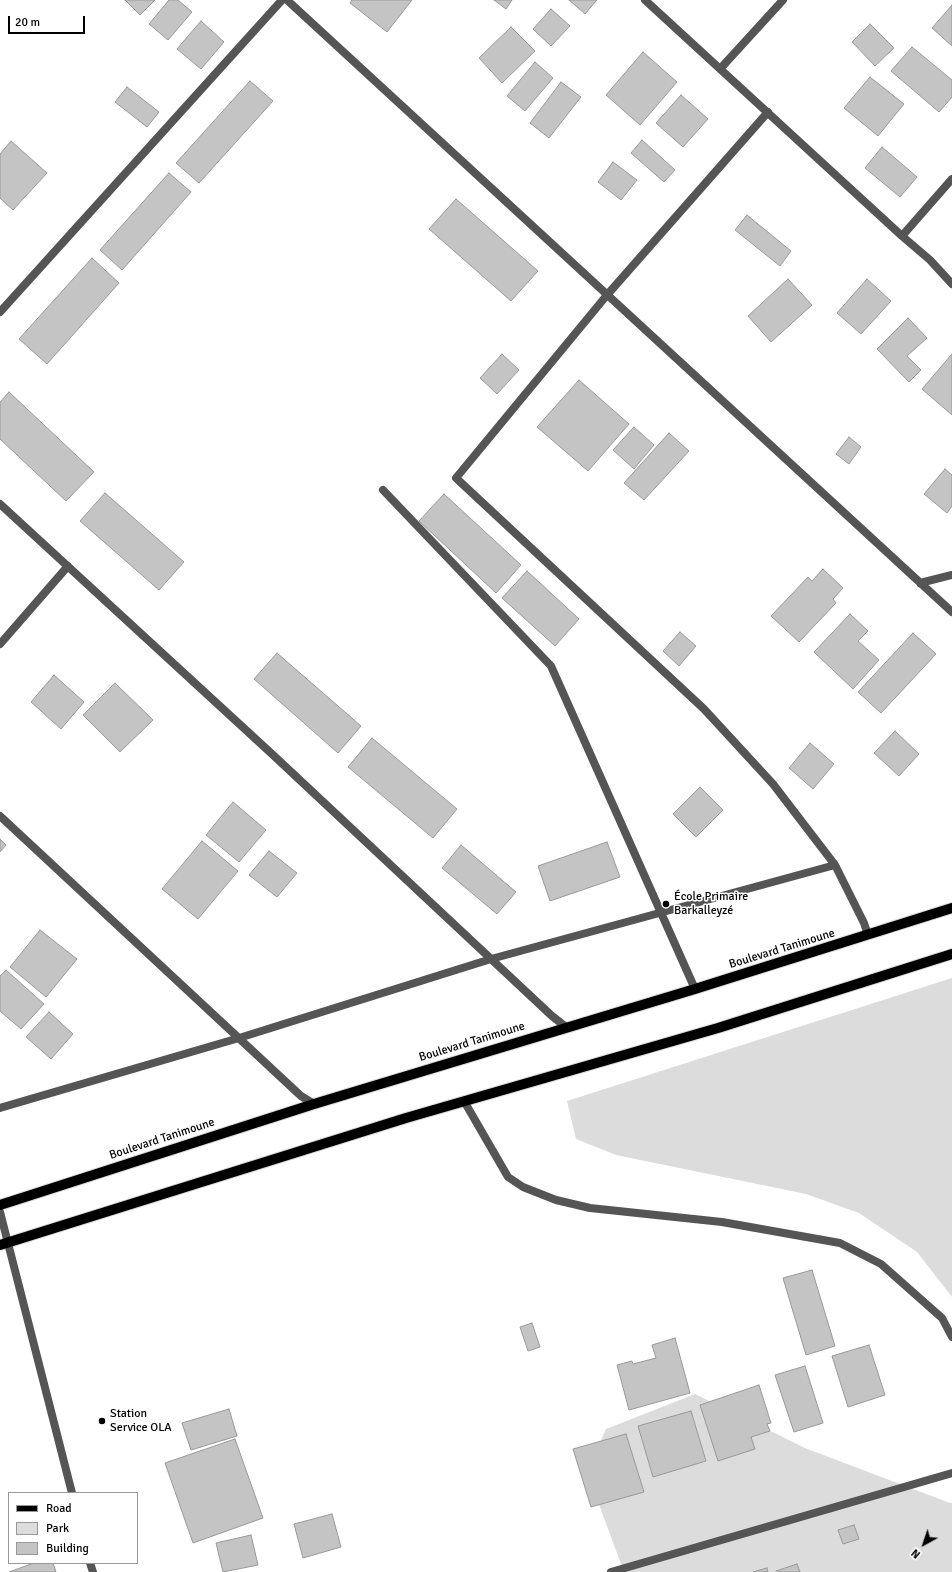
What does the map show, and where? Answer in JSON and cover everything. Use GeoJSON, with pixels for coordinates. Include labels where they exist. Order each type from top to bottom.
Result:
{"type":"FeatureCollection","features":[{"type":"Feature","properties":{"kind":"main road","name":"Boulevard Tanimoune"},"geometry":{"type":"LineString","coordinates":[[0,1205],[314,1104],[696,989],[952,908]]}},
{"type":"Feature","properties":{"kind":"main road"},"geometry":{"type":"LineString","coordinates":[[4,1244],[464,1101],[718,1028],[952,954]]}},
{"type":"Feature","properties":{"kind":"street"},"geometry":{"type":"LineString","coordinates":[[0,312],[282,0]]}},
{"type":"Feature","properties":{"kind":"street"},"geometry":{"type":"LineString","coordinates":[[287,0],[952,612]]}},
{"type":"Feature","properties":{"kind":"street"},"geometry":{"type":"LineString","coordinates":[[645,0],[930,260],[952,284]]}},
{"type":"Feature","properties":{"kind":"street"},"geometry":{"type":"LineString","coordinates":[[720,69],[783,0]]}},
{"type":"Feature","properties":{"kind":"street"},"geometry":{"type":"LineString","coordinates":[[768,112],[607,295],[456,478],[704,709],[772,784],[835,865],[864,923],[868,935]]}},
{"type":"Feature","properties":{"kind":"street"},"geometry":{"type":"LineString","coordinates":[[902,236],[952,179]]}},
{"type":"Feature","properties":{"kind":"street"},"geometry":{"type":"LineString","coordinates":[[383,490],[550,666],[696,989]]}},
{"type":"Feature","properties":{"kind":"street"},"geometry":{"type":"LineString","coordinates":[[0,504],[272,754],[552,1016],[566,1027]]}},
{"type":"Feature","properties":{"kind":"street"},"geometry":{"type":"LineString","coordinates":[[0,644],[68,566]]}},
{"type":"Feature","properties":{"kind":"street"},"geometry":{"type":"LineString","coordinates":[[920,583],[952,575]]}},
{"type":"Feature","properties":{"kind":"street"},"geometry":{"type":"LineString","coordinates":[[0,816],[301,1096],[314,1104]]}},
{"type":"Feature","properties":{"kind":"street"},"geometry":{"type":"LineString","coordinates":[[0,1108],[239,1038],[491,959],[835,865]]}},
{"type":"Feature","properties":{"kind":"street"},"geometry":{"type":"LineString","coordinates":[[464,1101],[508,1177],[523,1187],[556,1200],[590,1208],[722,1222],[840,1243],[881,1264],[942,1318],[952,1338]]}},
{"type":"Feature","properties":{"kind":"street"},"geometry":{"type":"LineString","coordinates":[[0,1212],[4,1244],[72,1492]]}},
{"type":"Feature","properties":{"kind":"street"},"geometry":{"type":"LineString","coordinates":[[611,1572],[952,1473]]}},
{"type":"Feature","properties":{"kind":"green space"},"geometry":{"type":"Polygon","coordinates":[[[952,978],[952,1297],[917,1252],[859,1213],[806,1194],[616,1155],[576,1139],[567,1101],[952,978]]]}},
{"type":"Feature","properties":{"kind":"green space"},"geometry":{"type":"Polygon","coordinates":[[[695,1394],[805,1448],[952,1503],[952,1572],[624,1572],[587,1472],[606,1429],[695,1394]]]}},
{"type":"Feature","properties":{"kind":"building"},"geometry":{"type":"Polygon","coordinates":[[[125,0],[155,0],[140,15],[125,0]]]}},
{"type":"Feature","properties":{"kind":"building"},"geometry":{"type":"Polygon","coordinates":[[[169,0],[178,0],[192,12],[168,40],[149,24],[169,0]]]}},
{"type":"Feature","properties":{"kind":"building"},"geometry":{"type":"Polygon","coordinates":[[[352,0],[412,0],[387,32],[350,3],[352,0]]]}},
{"type":"Feature","properties":{"kind":"building"},"geometry":{"type":"Polygon","coordinates":[[[494,0],[512,0],[506,9],[494,0]]]}},
{"type":"Feature","properties":{"kind":"building"},"geometry":{"type":"Polygon","coordinates":[[[569,0],[597,0],[585,14],[569,0]]]}},
{"type":"Feature","properties":{"kind":"building"},"geometry":{"type":"Polygon","coordinates":[[[952,5],[952,46],[932,28],[952,5]]]}},
{"type":"Feature","properties":{"kind":"building"},"geometry":{"type":"Polygon","coordinates":[[[551,9],[570,26],[551,46],[533,29],[551,9]]]}},
{"type":"Feature","properties":{"kind":"building"},"geometry":{"type":"Polygon","coordinates":[[[201,21],[224,42],[201,69],[177,49],[201,21]]]}},
{"type":"Feature","properties":{"kind":"building"},"geometry":{"type":"Polygon","coordinates":[[[870,24],[894,48],[875,66],[852,42],[870,24]]]}},
{"type":"Feature","properties":{"kind":"building"},"geometry":{"type":"Polygon","coordinates":[[[511,27],[535,51],[502,83],[479,58],[511,27]]]}},
{"type":"Feature","properties":{"kind":"building"},"geometry":{"type":"Polygon","coordinates":[[[912,47],[952,80],[952,97],[939,112],[891,71],[912,47]]]}},
{"type":"Feature","properties":{"kind":"building"},"geometry":{"type":"Polygon","coordinates":[[[643,52],[677,82],[640,125],[606,95],[643,52]]]}},
{"type":"Feature","properties":{"kind":"building"},"geometry":{"type":"Polygon","coordinates":[[[535,62],[553,78],[525,111],[507,96],[535,62]]]}},
{"type":"Feature","properties":{"kind":"building"},"geometry":{"type":"Polygon","coordinates":[[[870,77],[904,104],[878,136],[844,108],[870,77]]]}},
{"type":"Feature","properties":{"kind":"building"},"geometry":{"type":"Polygon","coordinates":[[[250,81],[273,101],[199,183],[176,163],[250,81]]]}},
{"type":"Feature","properties":{"kind":"building"},"geometry":{"type":"Polygon","coordinates":[[[561,82],[581,97],[549,138],[530,123],[561,82]]]}},
{"type":"Feature","properties":{"kind":"building"},"geometry":{"type":"Polygon","coordinates":[[[127,87],[159,112],[147,127],[115,102],[127,87]]]}},
{"type":"Feature","properties":{"kind":"building"},"geometry":{"type":"Polygon","coordinates":[[[681,95],[708,119],[683,147],[656,123],[681,95]]]}},
{"type":"Feature","properties":{"kind":"building"},"geometry":{"type":"Polygon","coordinates":[[[642,140],[675,170],[664,182],[631,153],[642,140]]]}},
{"type":"Feature","properties":{"kind":"building"},"geometry":{"type":"Polygon","coordinates":[[[11,141],[47,173],[13,210],[0,198],[0,154],[11,141]]]}},
{"type":"Feature","properties":{"kind":"building"},"geometry":{"type":"Polygon","coordinates":[[[882,147],[917,177],[900,197],[865,168],[882,147]]]}},
{"type":"Feature","properties":{"kind":"building"},"geometry":{"type":"Polygon","coordinates":[[[613,162],[637,180],[621,200],[598,182],[613,162]]]}},
{"type":"Feature","properties":{"kind":"building"},"geometry":{"type":"Polygon","coordinates":[[[169,173],[191,192],[122,270],[100,250],[169,173]]]}},
{"type":"Feature","properties":{"kind":"building"},"geometry":{"type":"Polygon","coordinates":[[[456,199],[538,271],[511,301],[429,229],[456,199]]]}},
{"type":"Feature","properties":{"kind":"building"},"geometry":{"type":"Polygon","coordinates":[[[747,215],[791,251],[780,266],[735,230],[747,215]]]}},
{"type":"Feature","properties":{"kind":"building"},"geometry":{"type":"Polygon","coordinates":[[[92,258],[119,283],[47,364],[19,339],[92,258]]]}},
{"type":"Feature","properties":{"kind":"building"},"geometry":{"type":"Polygon","coordinates":[[[788,279],[812,305],[771,342],[748,316],[788,279]]]}},
{"type":"Feature","properties":{"kind":"building"},"geometry":{"type":"Polygon","coordinates":[[[867,279],[891,301],[861,334],[837,313],[867,279]]]}},
{"type":"Feature","properties":{"kind":"building"},"geometry":{"type":"Polygon","coordinates":[[[908,318],[927,338],[907,356],[921,370],[909,382],[877,349],[908,318]]]}},
{"type":"Feature","properties":{"kind":"building"},"geometry":{"type":"Polygon","coordinates":[[[502,354],[519,370],[497,394],[480,378],[502,354]]]}},
{"type":"Feature","properties":{"kind":"building"},"geometry":{"type":"Polygon","coordinates":[[[952,354],[952,415],[922,389],[952,354]]]}},
{"type":"Feature","properties":{"kind":"building"},"geometry":{"type":"Polygon","coordinates":[[[579,380],[629,424],[588,471],[537,427],[579,380]]]}},
{"type":"Feature","properties":{"kind":"building"},"geometry":{"type":"Polygon","coordinates":[[[9,392],[94,472],[66,501],[0,439],[0,402],[9,392]]]}},
{"type":"Feature","properties":{"kind":"building"},"geometry":{"type":"Polygon","coordinates":[[[634,427],[654,445],[634,469],[613,450],[634,427]]]}},
{"type":"Feature","properties":{"kind":"building"},"geometry":{"type":"Polygon","coordinates":[[[669,433],[689,451],[644,500],[624,483],[669,433]]]}},
{"type":"Feature","properties":{"kind":"building"},"geometry":{"type":"Polygon","coordinates":[[[849,437],[861,447],[849,464],[836,454],[849,437]]]}},
{"type":"Feature","properties":{"kind":"building"},"geometry":{"type":"Polygon","coordinates":[[[945,469],[952,475],[952,506],[947,513],[924,494],[945,469]]]}},
{"type":"Feature","properties":{"kind":"building"},"geometry":{"type":"Polygon","coordinates":[[[105,493],[184,562],[159,590],[80,521],[105,493]]]}},
{"type":"Feature","properties":{"kind":"building"},"geometry":{"type":"Polygon","coordinates":[[[444,494],[521,565],[496,593],[419,521],[444,494]]]}},
{"type":"Feature","properties":{"kind":"building"},"geometry":{"type":"Polygon","coordinates":[[[823,569],[843,588],[833,599],[836,603],[799,642],[771,616],[808,577],[812,581],[823,569]]]}},
{"type":"Feature","properties":{"kind":"building"},"geometry":{"type":"Polygon","coordinates":[[[527,571],[579,619],[555,646],[502,598],[527,571]]]}},
{"type":"Feature","properties":{"kind":"building"},"geometry":{"type":"Polygon","coordinates":[[[850,614],[868,631],[858,641],[879,660],[853,689],[814,652],[850,614]]]}},
{"type":"Feature","properties":{"kind":"building"},"geometry":{"type":"Polygon","coordinates":[[[680,632],[696,646],[679,666],[663,651],[680,632]]]}},
{"type":"Feature","properties":{"kind":"building"},"geometry":{"type":"Polygon","coordinates":[[[913,633],[936,654],[881,713],[858,692],[913,633]]]}},
{"type":"Feature","properties":{"kind":"building"},"geometry":{"type":"Polygon","coordinates":[[[277,653],[361,726],[338,753],[254,679],[277,653]]]}},
{"type":"Feature","properties":{"kind":"building"},"geometry":{"type":"Polygon","coordinates":[[[54,675],[84,702],[61,729],[31,702],[54,675]]]}},
{"type":"Feature","properties":{"kind":"building"},"geometry":{"type":"Polygon","coordinates":[[[115,683],[153,720],[120,752],[83,715],[115,683]]]}},
{"type":"Feature","properties":{"kind":"building"},"geometry":{"type":"Polygon","coordinates":[[[895,731],[919,754],[899,776],[874,753],[895,731]]]}},
{"type":"Feature","properties":{"kind":"building"},"geometry":{"type":"Polygon","coordinates":[[[372,738],[457,809],[433,838],[348,767],[372,738]]]}},
{"type":"Feature","properties":{"kind":"building"},"geometry":{"type":"Polygon","coordinates":[[[810,743],[834,764],[813,789],[789,768],[810,743]]]}},
{"type":"Feature","properties":{"kind":"building"},"geometry":{"type":"Polygon","coordinates":[[[700,787],[723,810],[696,837],[673,814],[700,787]]]}},
{"type":"Feature","properties":{"kind":"building"},"geometry":{"type":"Polygon","coordinates":[[[233,802],[266,830],[239,862],[206,835],[233,802]]]}},
{"type":"Feature","properties":{"kind":"building"},"geometry":{"type":"Polygon","coordinates":[[[0,839],[6,845],[0,852],[0,839]]]}},
{"type":"Feature","properties":{"kind":"building"},"geometry":{"type":"Polygon","coordinates":[[[202,841],[238,871],[198,919],[162,889],[202,841]]]}},
{"type":"Feature","properties":{"kind":"building"},"geometry":{"type":"Polygon","coordinates":[[[607,842],[620,877],[550,901],[538,866],[607,842]]]}},
{"type":"Feature","properties":{"kind":"building"},"geometry":{"type":"Polygon","coordinates":[[[461,845],[516,892],[497,914],[442,868],[461,845]]]}},
{"type":"Feature","properties":{"kind":"building"},"geometry":{"type":"Polygon","coordinates":[[[269,851],[297,873],[277,897],[249,875],[269,851]]]}},
{"type":"Feature","properties":{"kind":"building"},"geometry":{"type":"Polygon","coordinates":[[[40,930],[77,959],[46,997],[10,967],[40,930]]]}},
{"type":"Feature","properties":{"kind":"building"},"geometry":{"type":"Polygon","coordinates":[[[6,970],[44,1004],[21,1029],[0,1011],[0,976],[6,970]]]}},
{"type":"Feature","properties":{"kind":"building"},"geometry":{"type":"Polygon","coordinates":[[[49,1012],[73,1034],[51,1059],[26,1037],[49,1012]]]}},
{"type":"Feature","properties":{"kind":"building"},"geometry":{"type":"Polygon","coordinates":[[[812,1270],[835,1346],[806,1355],[783,1278],[812,1270]]]}},
{"type":"Feature","properties":{"kind":"building"},"geometry":{"type":"Polygon","coordinates":[[[532,1323],[540,1347],[528,1351],[520,1327],[532,1323]]]}},
{"type":"Feature","properties":{"kind":"building"},"geometry":{"type":"Polygon","coordinates":[[[675,1338],[690,1393],[629,1410],[617,1365],[632,1361],[633,1364],[656,1358],[652,1345],[675,1338]]]}},
{"type":"Feature","properties":{"kind":"building"},"geometry":{"type":"Polygon","coordinates":[[[869,1345],[885,1395],[848,1407],[832,1356],[869,1345]]]}},
{"type":"Feature","properties":{"kind":"building"},"geometry":{"type":"Polygon","coordinates":[[[805,1366],[823,1423],[794,1432],[775,1375],[805,1366]]]}},
{"type":"Feature","properties":{"kind":"building"},"geometry":{"type":"Polygon","coordinates":[[[759,1385],[771,1423],[767,1424],[770,1431],[751,1437],[755,1449],[718,1461],[700,1405],[759,1385]]]}},
{"type":"Feature","properties":{"kind":"building"},"geometry":{"type":"Polygon","coordinates":[[[229,1409],[237,1436],[191,1450],[182,1423],[229,1409]]]}},
{"type":"Feature","properties":{"kind":"building"},"geometry":{"type":"Polygon","coordinates":[[[691,1411],[706,1461],[653,1477],[638,1426],[691,1411]]]}},
{"type":"Feature","properties":{"kind":"building"},"geometry":{"type":"Polygon","coordinates":[[[626,1434],[644,1492],[591,1507],[573,1449],[626,1434]]]}},
{"type":"Feature","properties":{"kind":"building"},"geometry":{"type":"Polygon","coordinates":[[[235,1439],[263,1518],[193,1543],[165,1463],[235,1439]]]}},
{"type":"Feature","properties":{"kind":"building"},"geometry":{"type":"Polygon","coordinates":[[[332,1514],[341,1547],[303,1558],[294,1524],[332,1514]]]}},
{"type":"Feature","properties":{"kind":"building"},"geometry":{"type":"Polygon","coordinates":[[[854,1525],[859,1539],[843,1544],[838,1530],[854,1525]]]}},
{"type":"Feature","properties":{"kind":"building"},"geometry":{"type":"Polygon","coordinates":[[[251,1535],[258,1565],[223,1572],[216,1543],[251,1535]]]}},
{"type":"Feature","properties":{"kind":"building"},"geometry":{"type":"Polygon","coordinates":[[[31,1564],[53,1564],[56,1572],[9,1572],[31,1564]]]}},
{"type":"Feature","properties":{"kind":"building"},"geometry":{"type":"Polygon","coordinates":[[[797,1564],[800,1572],[776,1572],[776,1571],[797,1564]]]}},
{"type":"Feature","properties":{"kind":"building"},"geometry":{"type":"Polygon","coordinates":[[[767,1568],[768,1572],[753,1572],[767,1568]]]}},
{"type":"Feature","properties":{"kind":"place","name":"École Primaire Barkalleyzé"},"geometry":{"type":"Point","coordinates":[666,904]}},
{"type":"Feature","properties":{"kind":"place","name":"Station Service OLA"},"geometry":{"type":"Point","coordinates":[102,1421]}}]}
